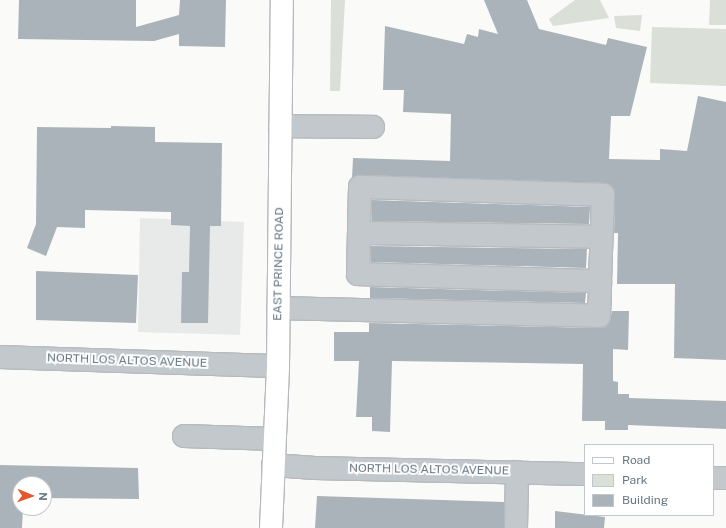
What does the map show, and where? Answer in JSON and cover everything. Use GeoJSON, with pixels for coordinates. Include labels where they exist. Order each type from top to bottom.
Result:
{"type":"FeatureCollection","features":[{"type":"Feature","properties":{"kind":"main road","name":"EAST PRINCE ROAD"},"geometry":{"type":"LineString","coordinates":[[271,528],[278,366],[282,0]]}},
{"type":"Feature","properties":{"kind":"street"},"geometry":{"type":"LineString","coordinates":[[280,126],[373,127]]}},
{"type":"Feature","properties":{"kind":"street"},"geometry":{"type":"LineString","coordinates":[[278,308],[599,316],[600,281],[602,195],[360,187],[358,274],[600,281]]}},
{"type":"Feature","properties":{"kind":"street"},"geometry":{"type":"LineString","coordinates":[[359,232],[601,237]]}},
{"type":"Feature","properties":{"kind":"street","name":"NORTH LOS ALTOS AVENUE"},"geometry":{"type":"LineString","coordinates":[[0,357],[278,366]]}},
{"type":"Feature","properties":{"kind":"street"},"geometry":{"type":"LineString","coordinates":[[184,436],[275,439]]}},
{"type":"Feature","properties":{"kind":"street","name":"NORTH LOS ALTOS AVENUE"},"geometry":{"type":"LineString","coordinates":[[273,465],[316,468],[584,474]]}},
{"type":"Feature","properties":{"kind":"street"},"geometry":{"type":"LineString","coordinates":[[516,528],[517,472]]}},
{"type":"Feature","properties":{"kind":"street"},"geometry":{"type":"LineString","coordinates":[[714,478],[726,478]]}},
{"type":"Feature","properties":{"kind":"shaded area"},"geometry":{"type":"Polygon","coordinates":[[[140,218],[244,222],[240,335],[138,332],[140,218]]]}},
{"type":"Feature","properties":{"kind":"green space"},"geometry":{"type":"Polygon","coordinates":[[[331,0],[345,0],[340,91],[330,91],[331,0]]]}},
{"type":"Feature","properties":{"kind":"green space"},"geometry":{"type":"Polygon","coordinates":[[[575,0],[600,0],[609,18],[553,26],[549,19],[575,0]]]}},
{"type":"Feature","properties":{"kind":"green space"},"geometry":{"type":"Polygon","coordinates":[[[710,0],[726,0],[726,25],[709,25],[710,0]]]}},
{"type":"Feature","properties":{"kind":"green space"},"geometry":{"type":"Polygon","coordinates":[[[642,15],[640,31],[616,28],[614,16],[642,15]]]}},
{"type":"Feature","properties":{"kind":"green space"},"geometry":{"type":"Polygon","coordinates":[[[652,27],[726,29],[726,86],[650,83],[652,27]]]}},
{"type":"Feature","properties":{"kind":"building"},"geometry":{"type":"Polygon","coordinates":[[[19,0],[136,0],[136,27],[179,15],[180,0],[226,0],[225,47],[179,46],[179,34],[154,41],[18,39],[19,0]]]}},
{"type":"Feature","properties":{"kind":"building"},"geometry":{"type":"Polygon","coordinates":[[[484,0],[527,0],[539,29],[606,45],[608,38],[647,47],[630,116],[611,116],[609,159],[660,160],[660,149],[687,151],[698,96],[726,102],[726,360],[674,358],[675,284],[617,284],[618,233],[614,233],[615,195],[614,189],[609,184],[360,175],[352,178],[353,158],[450,161],[451,114],[403,112],[404,90],[383,90],[385,26],[464,44],[467,34],[478,37],[479,29],[498,34],[484,0]]]}},
{"type":"Feature","properties":{"kind":"building"},"geometry":{"type":"Polygon","coordinates":[[[111,126],[155,127],[155,142],[222,143],[221,226],[210,226],[208,323],[181,323],[182,272],[189,272],[190,226],[171,225],[171,212],[85,210],[85,228],[57,227],[46,256],[27,248],[36,224],[37,127],[111,128],[111,126]]]}},
{"type":"Feature","properties":{"kind":"building"},"geometry":{"type":"Polygon","coordinates":[[[372,200],[590,207],[589,224],[372,221],[372,200]]]}},
{"type":"Feature","properties":{"kind":"building"},"geometry":{"type":"Polygon","coordinates":[[[371,246],[587,249],[586,268],[371,262],[371,246]]]}},
{"type":"Feature","properties":{"kind":"building"},"geometry":{"type":"Polygon","coordinates":[[[36,271],[138,275],[136,323],[36,320],[36,271]]]}},
{"type":"Feature","properties":{"kind":"building"},"geometry":{"type":"Polygon","coordinates":[[[370,287],[586,293],[585,303],[370,298],[370,287]]]}},
{"type":"Feature","properties":{"kind":"building"},"geometry":{"type":"Polygon","coordinates":[[[612,311],[629,311],[628,350],[613,349],[613,381],[618,382],[618,394],[629,394],[629,398],[726,401],[726,429],[628,425],[628,430],[605,430],[605,421],[582,421],[583,364],[392,361],[390,432],[372,431],[372,417],[356,417],[359,361],[334,361],[334,332],[369,332],[369,323],[599,328],[605,327],[609,323],[612,311]]]}},
{"type":"Feature","properties":{"kind":"building"},"geometry":{"type":"Polygon","coordinates":[[[0,465],[138,468],[139,499],[52,498],[52,476],[12,476],[12,516],[23,516],[22,528],[0,528],[0,465]]]}},
{"type":"Feature","properties":{"kind":"building"},"geometry":{"type":"Polygon","coordinates":[[[317,496],[504,502],[504,528],[315,528],[317,496]]]}},
{"type":"Feature","properties":{"kind":"building"},"geometry":{"type":"Polygon","coordinates":[[[555,511],[584,514],[584,516],[605,517],[604,528],[555,528],[555,511]]]}}]}
